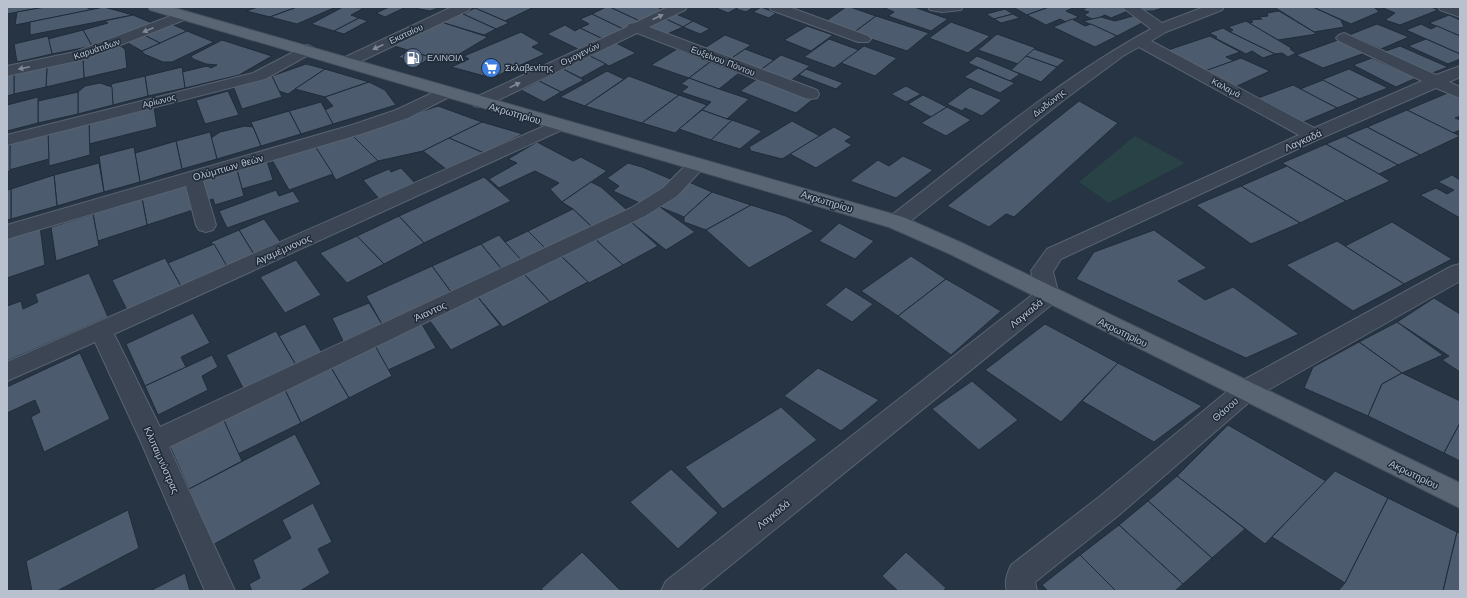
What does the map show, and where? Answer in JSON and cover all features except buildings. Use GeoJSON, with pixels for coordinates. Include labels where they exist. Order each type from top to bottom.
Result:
{"type":"FeatureCollection","features":[{"type":"Feature","properties":{"kind":"main road","name":"Ακρωτηρίου"},"geometry":{"type":"LineString","coordinates":[[155,7],[896,222],[948,245],[1460,496]]}},
{"type":"Feature","properties":{"kind":"street","name":"Εκαταίου"},"geometry":{"type":"LineString","coordinates":[[347,62],[464,7]]}},
{"type":"Feature","properties":{"kind":"street","name":"Ομογενών"},"geometry":{"type":"LineString","coordinates":[[480,102],[680,7]]}},
{"type":"Feature","properties":{"kind":"street"},"geometry":{"type":"LineString","coordinates":[[776,7],[863,39]]}},
{"type":"Feature","properties":{"kind":"street"},"geometry":{"type":"LineString","coordinates":[[935,7],[956,7]]}},
{"type":"Feature","properties":{"kind":"street"},"geometry":{"type":"LineString","coordinates":[[1129,7],[1160,29]]}},
{"type":"Feature","properties":{"kind":"street","name":"Δωδώνης"},"geometry":{"type":"LineString","coordinates":[[896,222],[1096,68],[1160,29],[1217,7]]}},
{"type":"Feature","properties":{"kind":"street"},"geometry":{"type":"LineString","coordinates":[[1445,7],[1460,13]]}},
{"type":"Feature","properties":{"kind":"street","name":"Καρυάτιδων"},"geometry":{"type":"LineString","coordinates":[[7,71],[79,56],[184,15]]}},
{"type":"Feature","properties":{"kind":"street","name":"Ευξείνου Πόντου"},"geometry":{"type":"LineString","coordinates":[[634,28],[811,94]]}},
{"type":"Feature","properties":{"kind":"street"},"geometry":{"type":"LineString","coordinates":[[1344,38],[1460,93]]}},
{"type":"Feature","properties":{"kind":"street","name":"Καλαμά"},"geometry":{"type":"LineString","coordinates":[[1139,41],[1313,135]]}},
{"type":"Feature","properties":{"kind":"street","name":"Αρίωνος"},"geometry":{"type":"LineString","coordinates":[[7,140],[260,76],[307,50]]}},
{"type":"Feature","properties":{"kind":"street","name":"Λαγκαδά"},"geometry":{"type":"LineString","coordinates":[[676,591],[1048,295],[1042,271],[1054,254],[1313,135],[1460,72]]}},
{"type":"Feature","properties":{"kind":"street","name":"Ολύμπιων θεών"},"geometry":{"type":"LineString","coordinates":[[7,232],[386,120],[446,92]]}},
{"type":"Feature","properties":{"kind":"street","name":"Αγαμέμνονος"},"geometry":{"type":"LineString","coordinates":[[7,372],[558,125]]}},
{"type":"Feature","properties":{"kind":"street","name":"Άιαντος"},"geometry":{"type":"LineString","coordinates":[[154,442],[638,212],[670,192],[697,165]]}},
{"type":"Feature","properties":{"kind":"street"},"geometry":{"type":"LineString","coordinates":[[193,178],[206,225]]}},
{"type":"Feature","properties":{"kind":"street","name":"Θάσου"},"geometry":{"type":"LineString","coordinates":[[1021,588],[1021,575],[1109,506],[1245,391],[1460,271]]}},
{"type":"Feature","properties":{"kind":"street","name":"Κλυταιμνύστρας"},"geometry":{"type":"LineString","coordinates":[[101,330],[154,442],[220,591]]}},
{"type":"Feature","properties":{"kind":"green space"},"geometry":{"type":"Polygon","coordinates":[[[1135,136],[1185,163],[1109,203],[1079,182],[1135,136]]]}},
{"type":"Feature","properties":{"kind":"place","name":"ΕΛΙΝΟΙΛ"},"geometry":{"type":"Point","coordinates":[413,58]}},
{"type":"Feature","properties":{"kind":"place","name":"Σκλαβενίτης"},"geometry":{"type":"Point","coordinates":[491,68]}}]}
